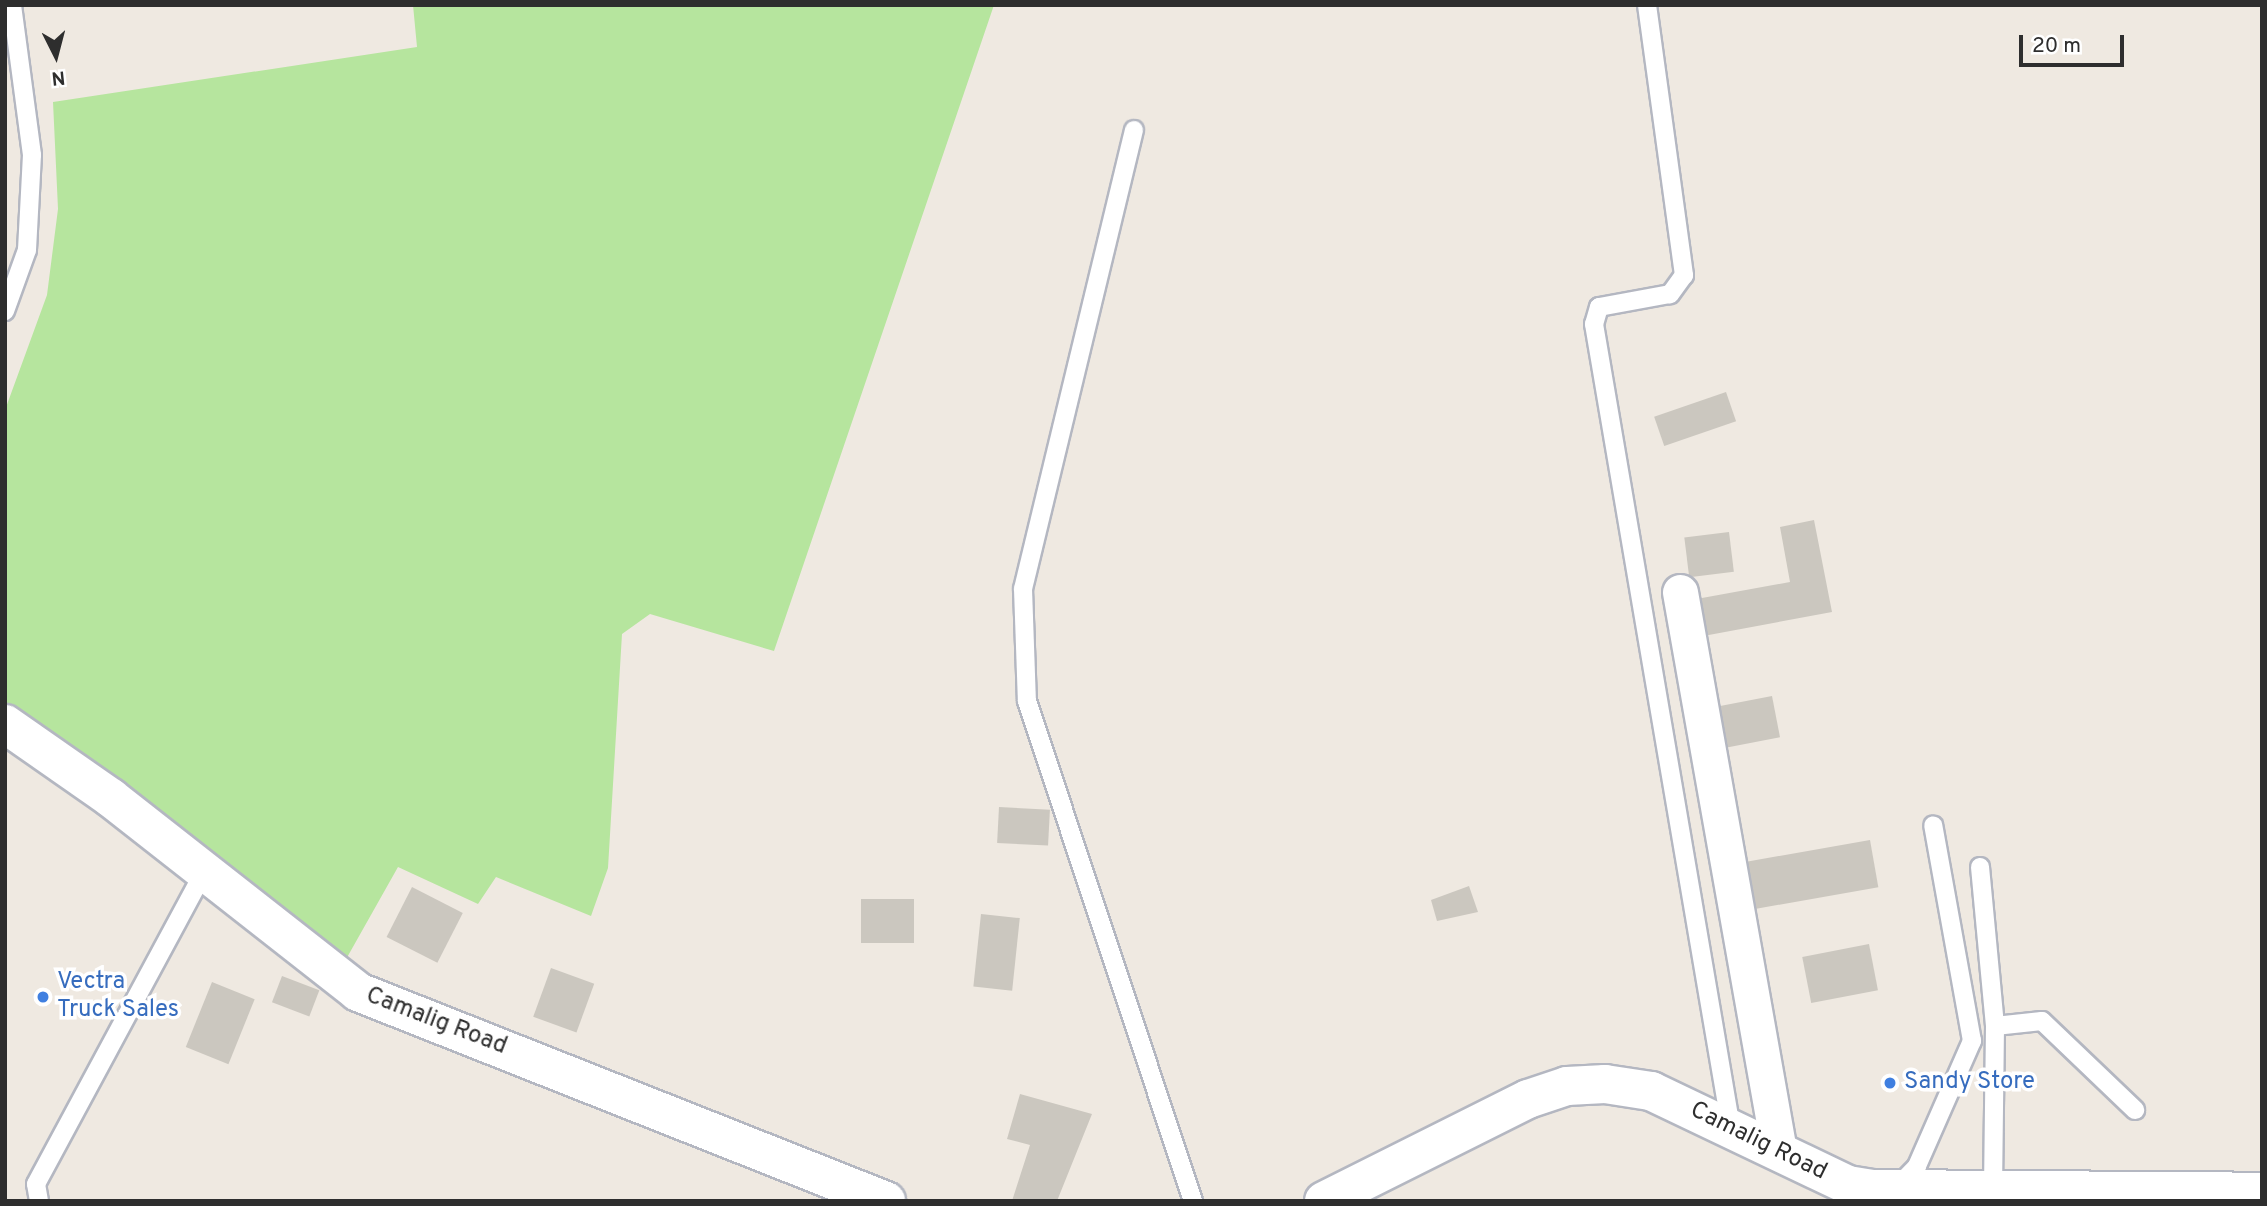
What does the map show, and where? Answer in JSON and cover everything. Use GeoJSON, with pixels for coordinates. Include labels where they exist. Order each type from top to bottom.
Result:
{"type":"FeatureCollection","features":[{"type":"Feature","properties":{"kind":"main road","name":"Camalig Road"},"geometry":{"type":"LineString","coordinates":[[5,724],[204,872],[358,992],[886,1201]]}},
{"type":"Feature","properties":{"kind":"main road","name":"Camalig Road"},"geometry":{"type":"LineString","coordinates":[[1324,1201],[1528,1099],[1567,1087],[1651,1091],[1848,1185],[1992,1195],[2262,1192]]}},
{"type":"Feature","properties":{"kind":"street"},"geometry":{"type":"LineString","coordinates":[[1680,593],[1779,1151]]}},
{"type":"Feature","properties":{"kind":"lane"},"geometry":{"type":"LineString","coordinates":[[5,311],[27,250],[32,155],[12,5]]}},
{"type":"Feature","properties":{"kind":"lane"},"geometry":{"type":"LineString","coordinates":[[1647,5],[1684,275],[1670,294],[1599,307],[1594,324],[1731,1129]]}},
{"type":"Feature","properties":{"kind":"lane"},"geometry":{"type":"LineString","coordinates":[[1134,130],[1023,589],[1027,701],[1193,1201]]}},
{"type":"Feature","properties":{"kind":"lane"},"geometry":{"type":"LineString","coordinates":[[1894,1190],[1917,1166],[1972,1041],[1933,825]]}},
{"type":"Feature","properties":{"kind":"lane"},"geometry":{"type":"LineString","coordinates":[[1980,867],[1995,1026],[1992,1195]]}},
{"type":"Feature","properties":{"kind":"lane"},"geometry":{"type":"LineString","coordinates":[[39,1201],[36,1184],[204,872]]}},
{"type":"Feature","properties":{"kind":"lane"},"geometry":{"type":"LineString","coordinates":[[1995,1026],[2042,1021],[2136,1110]]}},
{"type":"Feature","properties":{"kind":"green space"},"geometry":{"type":"Polygon","coordinates":[[[413,5],[994,5],[774,651],[650,614],[622,634],[608,868],[591,916],[496,877],[478,904],[398,867],[336,977],[5,724],[5,410],[47,295],[58,209],[53,102],[417,47],[413,5]]]}},
{"type":"Feature","properties":{"kind":"building"},"geometry":{"type":"Polygon","coordinates":[[[1726,392],[1736,421],[1664,446],[1654,417],[1726,392]]]}},
{"type":"Feature","properties":{"kind":"building"},"geometry":{"type":"Polygon","coordinates":[[[1814,520],[1832,612],[1698,637],[1691,600],[1790,582],[1780,527],[1814,520]]]}},
{"type":"Feature","properties":{"kind":"building"},"geometry":{"type":"Polygon","coordinates":[[[1729,532],[1734,572],[1689,577],[1684,537],[1729,532]]]}},
{"type":"Feature","properties":{"kind":"building"},"geometry":{"type":"Polygon","coordinates":[[[1772,696],[1780,737],[1719,749],[1711,708],[1772,696]]]}},
{"type":"Feature","properties":{"kind":"building"},"geometry":{"type":"Polygon","coordinates":[[[999,807],[1050,810],[1048,846],[997,843],[999,807]]]}},
{"type":"Feature","properties":{"kind":"building"},"geometry":{"type":"Polygon","coordinates":[[[1870,840],[1878,887],[1756,909],[1748,862],[1870,840]]]}},
{"type":"Feature","properties":{"kind":"building"},"geometry":{"type":"Polygon","coordinates":[[[1469,886],[1478,912],[1437,921],[1431,900],[1469,886]]]}},
{"type":"Feature","properties":{"kind":"building"},"geometry":{"type":"Polygon","coordinates":[[[412,887],[463,913],[437,963],[387,937],[412,887]]]}},
{"type":"Feature","properties":{"kind":"building"},"geometry":{"type":"Polygon","coordinates":[[[861,899],[914,899],[914,943],[861,943],[861,899]]]}},
{"type":"Feature","properties":{"kind":"building"},"geometry":{"type":"Polygon","coordinates":[[[981,914],[1020,918],[1012,991],[973,987],[981,914]]]}},
{"type":"Feature","properties":{"kind":"building"},"geometry":{"type":"Polygon","coordinates":[[[1869,944],[1878,990],[1811,1003],[1802,957],[1869,944]]]}},
{"type":"Feature","properties":{"kind":"building"},"geometry":{"type":"Polygon","coordinates":[[[551,968],[594,984],[576,1033],[533,1017],[551,968]]]}},
{"type":"Feature","properties":{"kind":"building"},"geometry":{"type":"Polygon","coordinates":[[[282,976],[319,990],[309,1016],[272,1002],[282,976]]]}},
{"type":"Feature","properties":{"kind":"building"},"geometry":{"type":"Polygon","coordinates":[[[212,982],[255,999],[228,1064],[186,1047],[212,982]]]}},
{"type":"Feature","properties":{"kind":"building"},"geometry":{"type":"Polygon","coordinates":[[[1020,1094],[1092,1114],[1057,1201],[1012,1201],[1030,1145],[1007,1139],[1020,1094]]]}},
{"type":"Feature","properties":{"kind":"place","name":"Vectra Truck Sales"},"geometry":{"type":"Point","coordinates":[43,997]}},
{"type":"Feature","properties":{"kind":"place","name":"Sandy Store"},"geometry":{"type":"Point","coordinates":[1890,1083]}}]}
